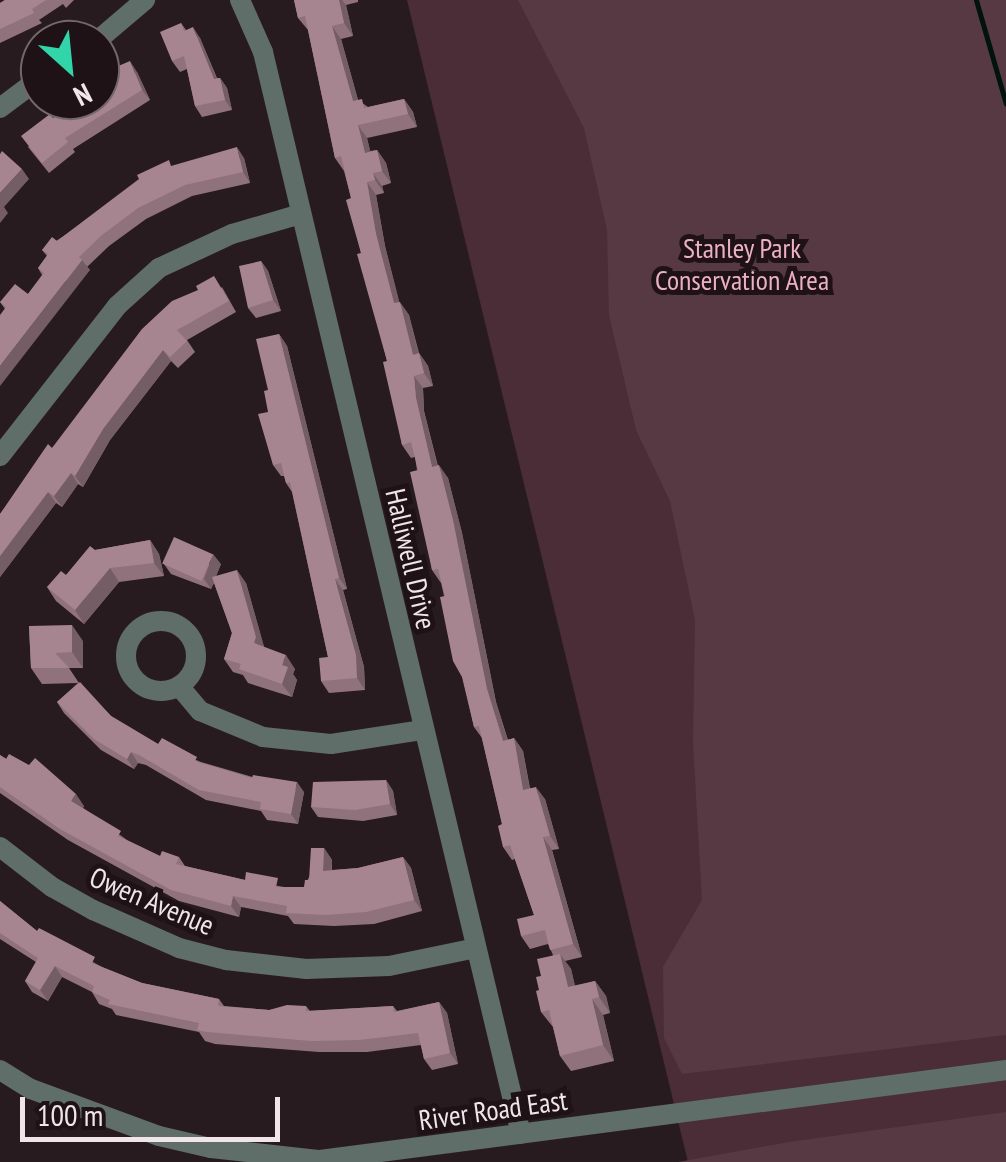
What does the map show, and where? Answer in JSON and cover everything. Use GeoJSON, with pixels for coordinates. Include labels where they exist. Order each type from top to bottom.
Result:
{"type":"FeatureCollection","features":[{"type":"Feature","properties":{"kind":"street"},"geometry":{"type":"LineString","coordinates":[[120,21],[144,0]]}},
{"type":"Feature","properties":{"kind":"street","name":"Halliwell Drive"},"geometry":{"type":"LineString","coordinates":[[240,0],[264,52],[520,1134]]}},
{"type":"Feature","properties":{"kind":"street"},"geometry":{"type":"LineString","coordinates":[[0,456],[117,306],[159,268],[232,234],[301,214]]}},
{"type":"Feature","properties":{"kind":"street"},"geometry":{"type":"LineString","coordinates":[[178,686],[200,710],[263,738],[331,744],[423,730]]}},
{"type":"Feature","properties":{"kind":"street","name":"Owen Avenue"},"geometry":{"type":"LineString","coordinates":[[0,846],[52,887],[93,910],[180,948],[226,960],[306,969],[389,966],[476,948]]}},
{"type":"Feature","properties":{"kind":"street","name":"River Road East"},"geometry":{"type":"LineString","coordinates":[[0,1070],[65,1103],[159,1136],[211,1148],[320,1161],[1006,1070]]}},
{"type":"Feature","properties":{"kind":"green space","name":"Stanley Park Conservation Area"},"geometry":{"type":"Polygon","coordinates":[[[407,0],[1006,0],[1006,1162],[688,1162],[407,0]]]}},
{"type":"Feature","properties":{"kind":"green space","name":"Stanley Park Conservation Area"},"geometry":{"type":"Polygon","coordinates":[[[518,0],[1006,0],[1006,1035],[682,1074],[664,1038],[663,967],[702,900],[693,743],[695,620],[670,501],[636,430],[609,315],[607,230],[584,128],[518,0]]]}},
{"type":"Feature","properties":{"kind":"green space"},"geometry":{"type":"Polygon","coordinates":[[[1006,1112],[1006,1162],[678,1162],[789,1142],[1006,1112]]]}},
{"type":"Feature","properties":{"kind":"building"},"geometry":{"type":"Polygon","coordinates":[[[46,0],[32,9],[34,13],[0,29],[0,3],[46,0]]]}},
{"type":"Feature","properties":{"kind":"building"},"geometry":{"type":"Polygon","coordinates":[[[294,0],[339,0],[344,23],[332,26],[353,101],[362,99],[364,108],[404,99],[408,114],[358,125],[365,153],[377,150],[382,171],[373,173],[375,180],[367,182],[376,234],[394,303],[400,302],[413,355],[419,353],[424,373],[414,376],[416,398],[432,467],[439,465],[453,520],[487,689],[503,741],[514,738],[523,790],[536,787],[550,836],[543,837],[573,944],[550,950],[545,930],[521,936],[517,919],[534,915],[510,845],[503,847],[498,826],[502,824],[479,726],[474,727],[462,677],[453,661],[440,597],[445,596],[438,569],[432,570],[410,472],[418,470],[411,442],[402,445],[383,362],[387,361],[357,254],[361,253],[346,200],[351,198],[341,156],[335,158],[305,16],[298,18],[294,0]]]}},
{"type":"Feature","properties":{"kind":"building"},"geometry":{"type":"Polygon","coordinates":[[[181,23],[184,31],[193,27],[214,79],[220,78],[225,100],[195,106],[184,56],[172,61],[160,32],[181,23]]]}},
{"type":"Feature","properties":{"kind":"building"},"geometry":{"type":"Polygon","coordinates":[[[130,61],[142,90],[120,104],[120,65],[130,61]]]}},
{"type":"Feature","properties":{"kind":"building"},"geometry":{"type":"Polygon","coordinates":[[[42,120],[94,120],[65,138],[68,142],[42,163],[21,136],[42,120]]]}},
{"type":"Feature","properties":{"kind":"building"},"geometry":{"type":"Polygon","coordinates":[[[237,147],[243,172],[185,185],[138,208],[102,235],[79,257],[82,260],[0,366],[0,315],[6,307],[0,302],[15,284],[28,294],[44,273],[38,268],[48,254],[42,250],[52,237],[57,241],[139,179],[137,175],[169,160],[171,166],[237,147]]]}},
{"type":"Feature","properties":{"kind":"building"},"geometry":{"type":"Polygon","coordinates":[[[2,151],[22,169],[0,193],[0,154],[2,151]]]}},
{"type":"Feature","properties":{"kind":"building"},"geometry":{"type":"Polygon","coordinates":[[[261,261],[273,300],[248,308],[239,266],[261,261]]]}},
{"type":"Feature","properties":{"kind":"building"},"geometry":{"type":"Polygon","coordinates":[[[214,276],[229,301],[177,330],[187,341],[170,357],[163,350],[103,429],[75,476],[71,473],[54,496],[48,492],[0,556],[0,514],[48,444],[52,448],[142,329],[172,301],[198,290],[196,286],[214,276]]]}},
{"type":"Feature","properties":{"kind":"building"},"geometry":{"type":"Polygon","coordinates":[[[279,334],[339,578],[335,579],[356,655],[357,678],[321,681],[319,658],[328,657],[290,482],[286,483],[281,463],[273,465],[258,414],[268,412],[264,391],[268,390],[256,339],[279,334]]]}},
{"type":"Feature","properties":{"kind":"building"},"geometry":{"type":"Polygon","coordinates":[[[174,537],[213,554],[201,581],[162,563],[174,537]]]}},
{"type":"Feature","properties":{"kind":"building"},"geometry":{"type":"Polygon","coordinates":[[[150,540],[154,563],[110,568],[75,610],[47,587],[61,571],[66,575],[90,546],[95,550],[150,540]]]}},
{"type":"Feature","properties":{"kind":"building"},"geometry":{"type":"Polygon","coordinates":[[[237,570],[256,637],[254,643],[286,655],[282,665],[288,667],[282,684],[239,669],[241,664],[224,659],[232,633],[212,577],[237,570]]]}},
{"type":"Feature","properties":{"kind":"building"},"geometry":{"type":"Polygon","coordinates":[[[72,625],[72,652],[55,653],[69,668],[31,668],[29,626],[72,625]]]}},
{"type":"Feature","properties":{"kind":"building"},"geometry":{"type":"Polygon","coordinates":[[[80,682],[111,716],[158,744],[162,738],[197,757],[195,761],[252,778],[253,775],[297,782],[291,814],[260,809],[261,802],[199,790],[139,755],[131,752],[127,759],[94,739],[57,702],[80,682]]]}},
{"type":"Feature","properties":{"kind":"building"},"geometry":{"type":"Polygon","coordinates":[[[9,754],[29,765],[35,758],[76,794],[71,801],[121,831],[118,836],[160,856],[162,851],[179,857],[176,864],[245,880],[246,872],[278,878],[276,887],[304,887],[305,880],[309,880],[311,848],[324,848],[323,871],[358,868],[403,857],[414,900],[366,912],[326,915],[286,913],[287,906],[233,896],[231,906],[171,890],[60,829],[0,787],[0,755],[6,759],[9,754]]]}},
{"type":"Feature","properties":{"kind":"building"},"geometry":{"type":"Polygon","coordinates":[[[386,780],[390,804],[355,810],[311,807],[313,782],[386,780]]]}},
{"type":"Feature","properties":{"kind":"building"},"geometry":{"type":"Polygon","coordinates":[[[0,901],[37,931],[39,928],[95,957],[92,963],[142,983],[219,999],[218,1006],[269,1010],[287,1005],[306,1006],[306,1011],[393,1006],[394,1012],[439,1002],[450,1053],[424,1059],[418,1033],[311,1041],[197,1030],[199,1023],[108,1004],[110,1000],[92,992],[94,986],[55,966],[40,990],[25,981],[38,958],[0,933],[0,901]]]}},
{"type":"Feature","properties":{"kind":"building"},"geometry":{"type":"Polygon","coordinates":[[[560,954],[568,987],[595,981],[599,997],[592,999],[603,1045],[560,1056],[549,1010],[541,1012],[536,977],[541,976],[537,959],[560,954]]]}},
{"type":"Feature","properties":{"kind":"waterway"},"geometry":{"type":"LineString","coordinates":[[976,0],[1006,104]]}}]}
